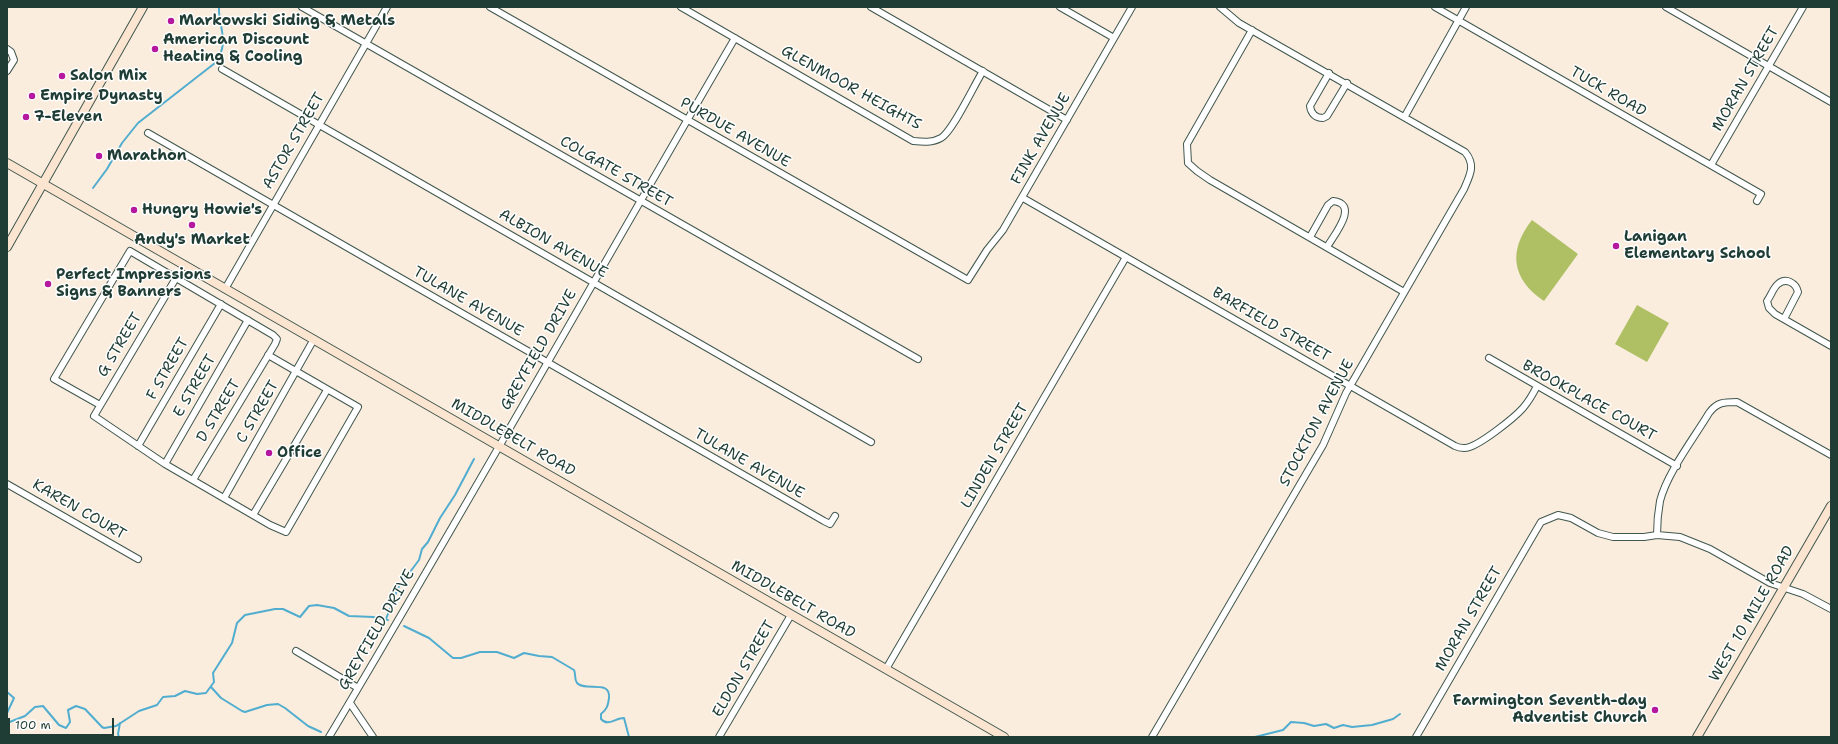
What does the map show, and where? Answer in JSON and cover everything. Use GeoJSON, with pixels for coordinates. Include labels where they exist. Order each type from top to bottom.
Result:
{"type":"FeatureCollection","features":[{"type":"Feature","properties":{"kind":"street"},"geometry":{"type":"LineString","coordinates":[[7,247],[143,7]]}},
{"type":"Feature","properties":{"kind":"street","name":"COLGATE STREET"},"geometry":{"type":"LineString","coordinates":[[302,7],[918,359]]}},
{"type":"Feature","properties":{"kind":"street","name":"ASTOR STREET"},"geometry":{"type":"LineString","coordinates":[[225,288],[387,7]]}},
{"type":"Feature","properties":{"kind":"street","name":"PURDUE AVENUE"},"geometry":{"type":"LineString","coordinates":[[490,7],[968,280]]}},
{"type":"Feature","properties":{"kind":"street","name":"GLENMOOR HEIGHTS"},"geometry":{"type":"LineString","coordinates":[[681,7],[913,141],[934,141],[942,137],[950,128],[983,71]]}},
{"type":"Feature","properties":{"kind":"street"},"geometry":{"type":"LineString","coordinates":[[871,7],[1067,120]]}},
{"type":"Feature","properties":{"kind":"street"},"geometry":{"type":"LineString","coordinates":[[1060,7],[1114,38]]}},
{"type":"Feature","properties":{"kind":"street","name":"FINK AVENUE"},"geometry":{"type":"LineString","coordinates":[[968,280],[987,250],[1003,230],[1132,7]]}},
{"type":"Feature","properties":{"kind":"street"},"geometry":{"type":"LineString","coordinates":[[1220,7],[1252,30],[1405,116],[1466,7]]}},
{"type":"Feature","properties":{"kind":"street","name":"TUCK ROAD"},"geometry":{"type":"LineString","coordinates":[[1435,7],[1761,194],[1757,201]]}},
{"type":"Feature","properties":{"kind":"street"},"geometry":{"type":"LineString","coordinates":[[1666,7],[1831,102]]}},
{"type":"Feature","properties":{"kind":"street","name":"MORAN STREET"},"geometry":{"type":"LineString","coordinates":[[1711,165],[1803,7]]}},
{"type":"Feature","properties":{"kind":"street"},"geometry":{"type":"LineString","coordinates":[[1252,30],[1187,144],[1188,163],[1210,180],[1404,292]]}},
{"type":"Feature","properties":{"kind":"street","name":"GREYFIELD DRIVE"},"geometry":{"type":"LineString","coordinates":[[329,737],[500,446],[593,282],[736,38]]}},
{"type":"Feature","properties":{"kind":"street"},"geometry":{"type":"LineString","coordinates":[[7,49],[13,57],[13,64],[7,71]]}},
{"type":"Feature","properties":{"kind":"street","name":"ALBION AVENUE"},"geometry":{"type":"LineString","coordinates":[[222,69],[871,442]]}},
{"type":"Feature","properties":{"kind":"street"},"geometry":{"type":"LineString","coordinates":[[1329,73],[1310,106],[1312,113],[1316,116],[1323,118],[1327,116],[1347,83]]}},
{"type":"Feature","properties":{"kind":"street","name":"STOCKTON AVENUE"},"geometry":{"type":"LineString","coordinates":[[1152,737],[1323,445],[1350,386],[1464,189],[1472,171],[1471,161],[1465,152],[1405,116]]}},
{"type":"Feature","properties":{"kind":"street","name":"TULANE AVENUE"},"geometry":{"type":"LineString","coordinates":[[148,133],[547,364],[830,524],[835,516]]}},
{"type":"Feature","properties":{"kind":"street","name":"MIDDLEBELT ROAD"},"geometry":{"type":"LineString","coordinates":[[7,163],[1004,737]]}},
{"type":"Feature","properties":{"kind":"street","name":"BARFIELD STREET"},"geometry":{"type":"LineString","coordinates":[[1022,198],[1455,446],[1464,448],[1472,446],[1483,439],[1520,411],[1531,397],[1537,386]]}},
{"type":"Feature","properties":{"kind":"street"},"geometry":{"type":"LineString","coordinates":[[1310,237],[1328,205],[1333,201],[1340,202],[1344,205],[1346,210],[1345,216],[1327,247]]}},
{"type":"Feature","properties":{"kind":"street"},"geometry":{"type":"LineString","coordinates":[[248,320],[130,251],[54,379],[100,405],[94,416],[165,464],[253,515],[286,532],[358,407],[268,356]]}},
{"type":"Feature","properties":{"kind":"street","name":"LINDEN STREET"},"geometry":{"type":"LineString","coordinates":[[886,669],[1126,257]]}},
{"type":"Feature","properties":{"kind":"street","name":"G STREET"},"geometry":{"type":"LineString","coordinates":[[100,405],[176,278]]}},
{"type":"Feature","properties":{"kind":"street"},"geometry":{"type":"LineString","coordinates":[[1784,319],[1798,292],[1797,288],[1789,281],[1777,284],[1768,301],[1768,305],[1772,312],[1784,319],[1831,346]]}},
{"type":"Feature","properties":{"kind":"street","name":"F STREET"},"geometry":{"type":"LineString","coordinates":[[138,446],[221,304]]}},
{"type":"Feature","properties":{"kind":"street","name":"D STREET"},"geometry":{"type":"LineString","coordinates":[[193,480],[268,356],[276,339],[274,335],[248,320]]}},
{"type":"Feature","properties":{"kind":"street","name":"E STREET"},"geometry":{"type":"LineString","coordinates":[[165,464],[248,320]]}},
{"type":"Feature","properties":{"kind":"street","name":"C STREET"},"geometry":{"type":"LineString","coordinates":[[224,498],[314,339]]}},
{"type":"Feature","properties":{"kind":"street","name":"BROOKPLACE COURT"},"geometry":{"type":"LineString","coordinates":[[1489,358],[1677,466]]}},
{"type":"Feature","properties":{"kind":"street"},"geometry":{"type":"LineString","coordinates":[[253,515],[327,390]]}},
{"type":"Feature","properties":{"kind":"street"},"geometry":{"type":"LineString","coordinates":[[1831,455],[1737,402],[1727,402],[1714,406],[1677,466],[1661,499],[1657,517],[1657,535],[1680,537],[1693,541],[1770,583],[1803,594],[1831,610]]}},
{"type":"Feature","properties":{"kind":"street","name":"KAREN COURT"},"geometry":{"type":"LineString","coordinates":[[7,484],[138,559]]}},
{"type":"Feature","properties":{"kind":"street","name":"WEST 10 MILE ROAD"},"geometry":{"type":"LineString","coordinates":[[1698,737],[1831,506]]}},
{"type":"Feature","properties":{"kind":"street","name":"MORAN STREET"},"geometry":{"type":"LineString","coordinates":[[1416,737],[1541,522],[1558,515],[1571,518],[1598,533],[1613,537],[1633,538],[1657,535]]}},
{"type":"Feature","properties":{"kind":"street","name":"ELDON STREET"},"geometry":{"type":"LineString","coordinates":[[719,737],[791,615]]}},
{"type":"Feature","properties":{"kind":"street"},"geometry":{"type":"LineString","coordinates":[[296,651],[358,688]]}},
{"type":"Feature","properties":{"kind":"street"},"geometry":{"type":"LineString","coordinates":[[350,703],[373,737]]}},
{"type":"Feature","properties":{"kind":"green space"},"geometry":{"type":"Polygon","coordinates":[[[1532,220],[1578,254],[1544,301],[1525,283],[1519,274],[1517,264],[1519,242],[1524,231],[1532,220]]]}},
{"type":"Feature","properties":{"kind":"green space"},"geometry":{"type":"Polygon","coordinates":[[[1637,305],[1669,323],[1647,362],[1615,344],[1637,305]]]}},
{"type":"Feature","properties":{"kind":"waterway"},"geometry":{"type":"LineString","coordinates":[[93,188],[107,169],[122,143],[138,123],[215,63],[220,55],[223,41],[219,7]]}},
{"type":"Feature","properties":{"kind":"waterway"},"geometry":{"type":"LineString","coordinates":[[386,619],[398,588],[419,560],[422,549],[428,542],[474,459]]}},
{"type":"Feature","properties":{"kind":"waterway"},"geometry":{"type":"LineString","coordinates":[[7,723],[25,716],[35,707],[43,706],[59,725],[66,728],[70,722],[68,710],[76,706],[85,709],[104,728],[116,726],[139,711],[157,705],[163,697],[175,696],[185,691],[197,694],[206,693],[214,682],[213,673],[232,643],[237,623],[245,615],[275,609],[283,609],[300,617],[309,606],[317,605],[334,608],[349,616],[373,617],[388,620]]}},
{"type":"Feature","properties":{"kind":"waterway"},"geometry":{"type":"LineString","coordinates":[[404,626],[429,638],[453,658],[461,658],[480,652],[497,652],[514,658],[524,653],[552,657],[574,670],[577,683],[586,686],[602,687],[609,692],[608,705],[601,714],[601,719],[609,722],[624,718],[629,737]]}},
{"type":"Feature","properties":{"kind":"waterway"},"geometry":{"type":"LineString","coordinates":[[211,687],[221,698],[242,711],[245,712],[267,705],[278,704],[308,726],[321,732]]}},
{"type":"Feature","properties":{"kind":"waterway"},"geometry":{"type":"LineString","coordinates":[[7,692],[14,698],[7,713]]}},
{"type":"Feature","properties":{"kind":"waterway"},"geometry":{"type":"LineString","coordinates":[[1255,737],[1283,730],[1291,722],[1304,723],[1314,726],[1326,724],[1334,728],[1343,725],[1352,727],[1372,725],[1393,719],[1400,714]]}},
{"type":"Feature","properties":{"kind":"waterway"},"geometry":{"type":"LineString","coordinates":[[119,737],[118,734],[120,723]]}},
{"type":"Feature","properties":{"kind":"place","name":"Markowski Siding & Metals"},"geometry":{"type":"Point","coordinates":[171,21]}},
{"type":"Feature","properties":{"kind":"place","name":"American Discount Heating & Cooling"},"geometry":{"type":"Point","coordinates":[155,49]}},
{"type":"Feature","properties":{"kind":"place","name":"Salon Mix"},"geometry":{"type":"Point","coordinates":[62,76]}},
{"type":"Feature","properties":{"kind":"place","name":"Empire Dynasty"},"geometry":{"type":"Point","coordinates":[32,96]}},
{"type":"Feature","properties":{"kind":"place","name":"7-Eleven"},"geometry":{"type":"Point","coordinates":[26,117]}},
{"type":"Feature","properties":{"kind":"place","name":"Marathon"},"geometry":{"type":"Point","coordinates":[99,156]}},
{"type":"Feature","properties":{"kind":"place","name":"Hungry Howie's"},"geometry":{"type":"Point","coordinates":[134,210]}},
{"type":"Feature","properties":{"kind":"place","name":"Andy's Market"},"geometry":{"type":"Point","coordinates":[192,225]}},
{"type":"Feature","properties":{"kind":"place","name":"Lanigan Elementary School"},"geometry":{"type":"Point","coordinates":[1616,246]}},
{"type":"Feature","properties":{"kind":"place","name":"Perfect Impressions Signs & Banners"},"geometry":{"type":"Point","coordinates":[48,284]}},
{"type":"Feature","properties":{"kind":"place","name":"Office"},"geometry":{"type":"Point","coordinates":[269,453]}},
{"type":"Feature","properties":{"kind":"place","name":"Farmington Seventh-day Adventist Church"},"geometry":{"type":"Point","coordinates":[1655,710]}}]}
